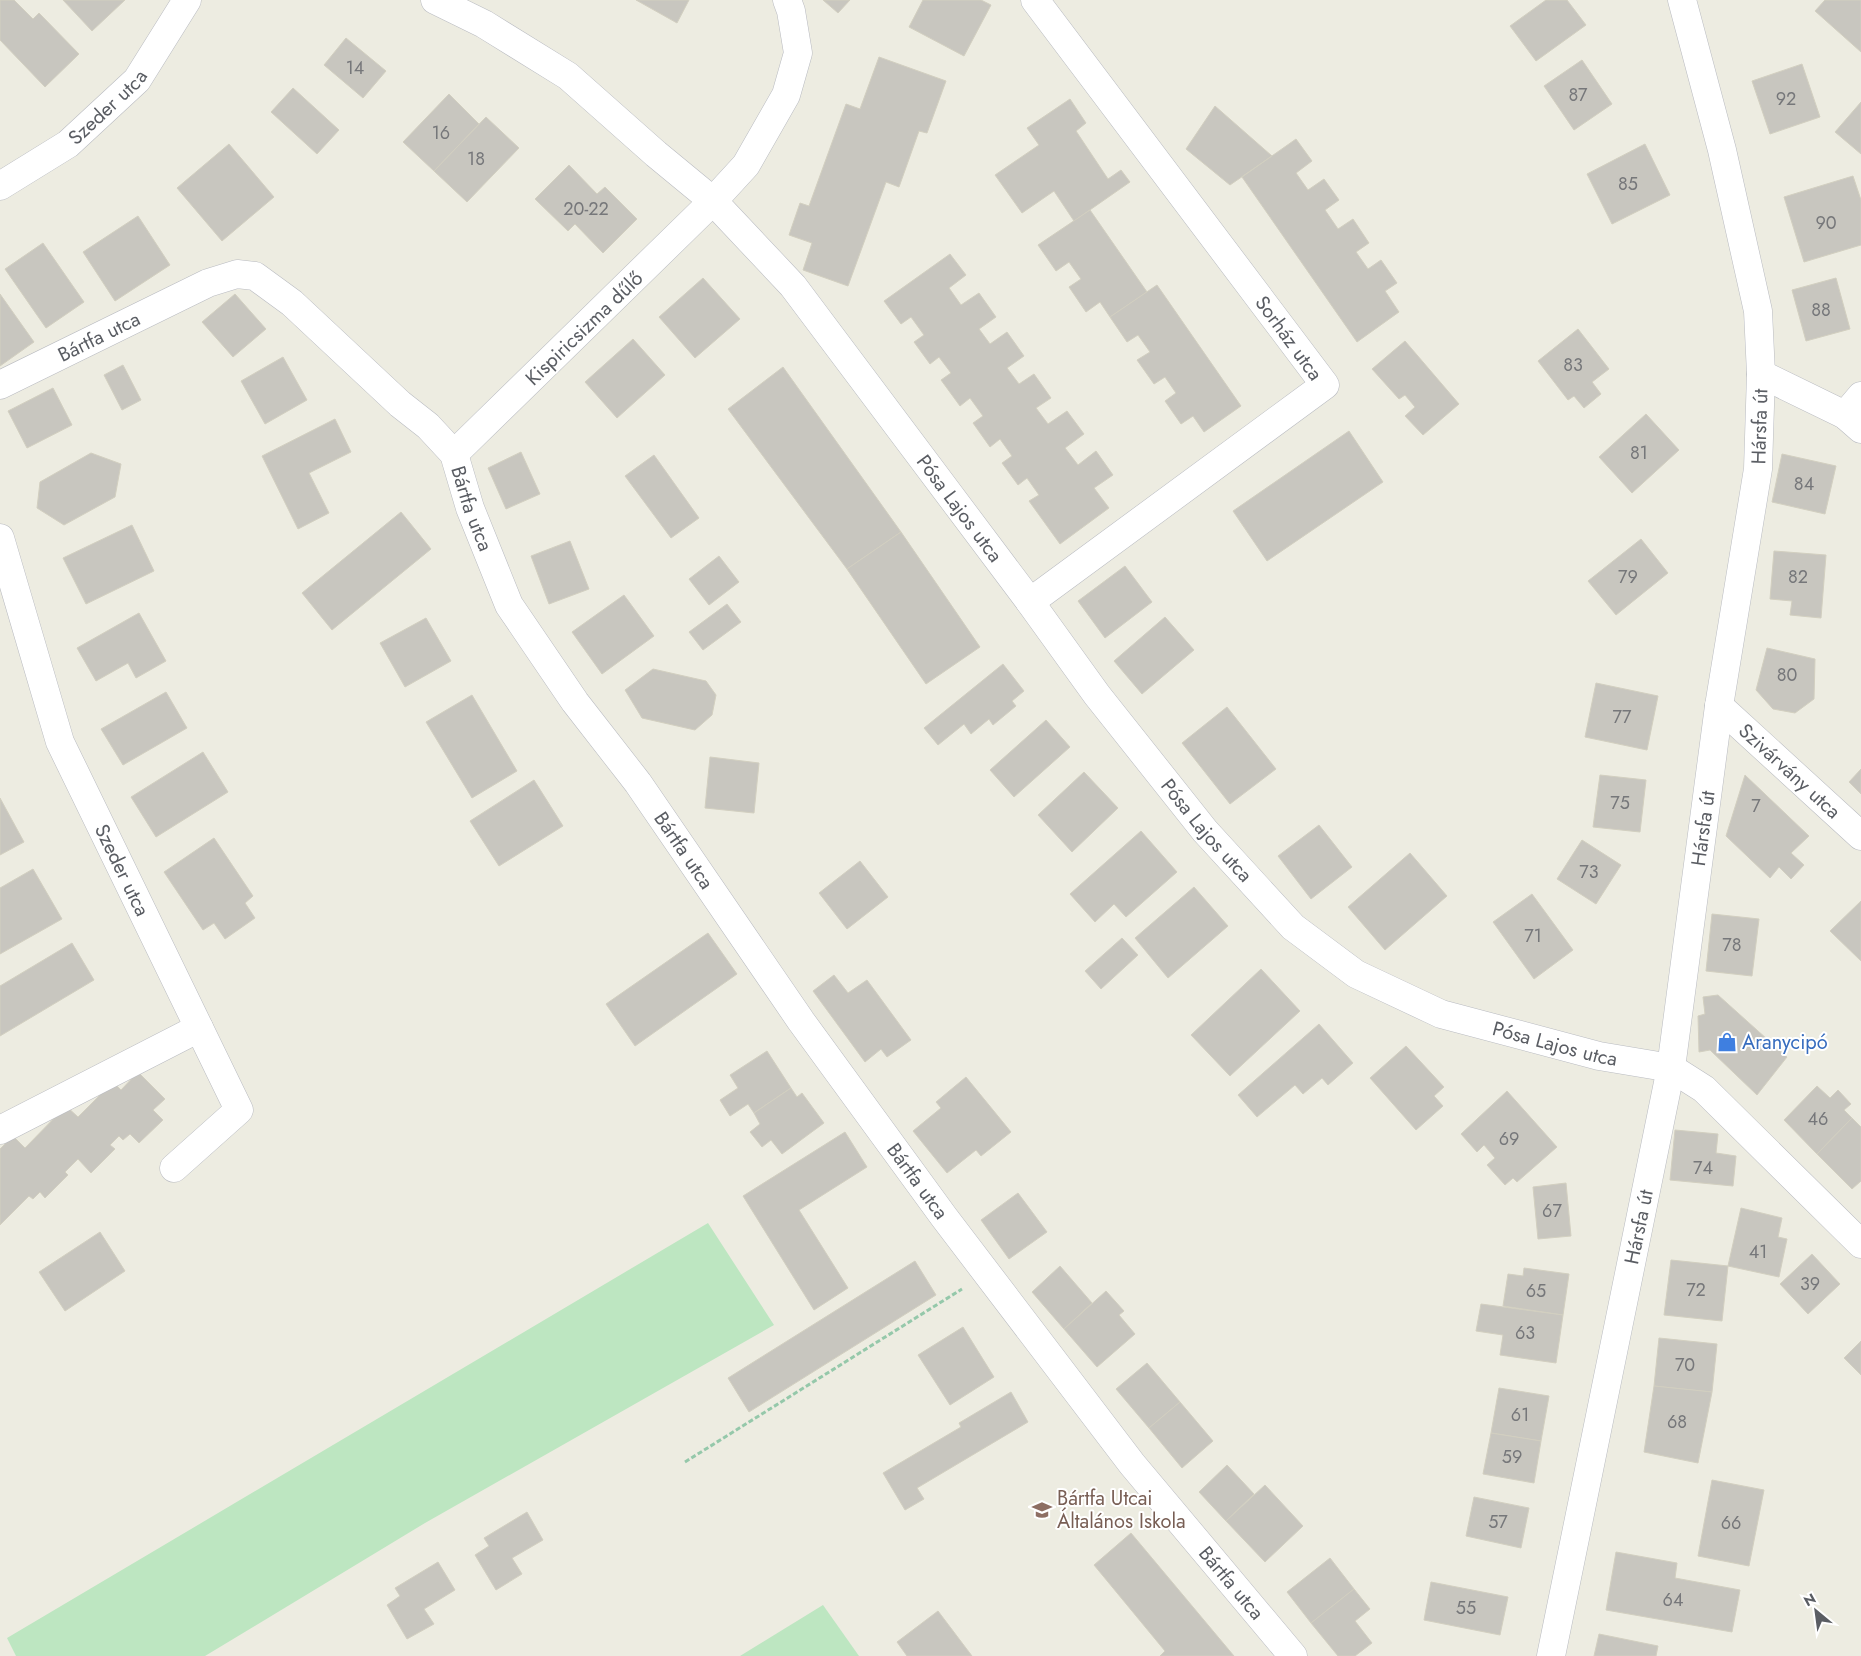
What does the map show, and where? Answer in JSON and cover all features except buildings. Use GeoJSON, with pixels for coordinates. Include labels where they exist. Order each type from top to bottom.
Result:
{"type":"FeatureCollection","features":[{"type":"Feature","properties":{"kind":"street","name":"Szeder utca"},"geometry":{"type":"LineString","coordinates":[[0,186],[68,144],[137,80],[187,0]]}},
{"type":"Feature","properties":{"kind":"street"},"geometry":{"type":"LineString","coordinates":[[435,0],[484,24],[568,76],[656,154],[713,201]]}},
{"type":"Feature","properties":{"kind":"street","name":"Kispiricsizma dűlő"},"geometry":{"type":"LineString","coordinates":[[454,454],[713,201],[746,165],[786,95],[798,53],[791,11],[787,0]]}},
{"type":"Feature","properties":{"kind":"street","name":"Sorház utca"},"geometry":{"type":"LineString","coordinates":[[1030,602],[1325,385],[1035,0]]}},
{"type":"Feature","properties":{"kind":"street","name":"Hársfa út"},"geometry":{"type":"LineString","coordinates":[[1551,1656],[1671,1068],[1719,706],[1758,469],[1760,374],[1758,311],[1722,150],[1682,0]]}},
{"type":"Feature","properties":{"kind":"street","name":"Pósa Lajos utca"},"geometry":{"type":"LineString","coordinates":[[713,201],[793,286],[1030,602],[1097,695],[1205,831],[1293,927],[1356,974],[1441,1014],[1598,1056],[1671,1068],[1704,1089],[1861,1244]]}},
{"type":"Feature","properties":{"kind":"street","name":"Bártfa utca"},"geometry":{"type":"LineString","coordinates":[[0,385],[208,284],[237,274],[255,276],[292,303],[400,404],[428,426],[454,454],[470,508],[509,606],[575,702],[638,783],[807,1028],[987,1273],[1132,1464],[1293,1656]]}},
{"type":"Feature","properties":{"kind":"street"},"geometry":{"type":"LineString","coordinates":[[1760,374],[1856,413]]}},
{"type":"Feature","properties":{"kind":"street","name":"Szeder utca"},"geometry":{"type":"LineString","coordinates":[[0,538],[60,742],[239,1110],[174,1168]]}},
{"type":"Feature","properties":{"kind":"street","name":"Szivárvány utca"},"geometry":{"type":"LineString","coordinates":[[1719,706],[1861,836]]}},
{"type":"Feature","properties":{"kind":"street"},"geometry":{"type":"LineString","coordinates":[[0,1130],[199,1028]]}},
{"type":"Feature","properties":{"kind":"path"},"geometry":{"type":"LineString","coordinates":[[685,1462],[987,1273]]}},
{"type":"Feature","properties":{"kind":"green space"},"geometry":{"type":"Polygon","coordinates":[[[708,1223],[774,1325],[425,1523],[205,1656],[16,1656],[7,1638],[708,1223]]]}},
{"type":"Feature","properties":{"kind":"green space"},"geometry":{"type":"Polygon","coordinates":[[[823,1605],[859,1656],[740,1656],[823,1605]]]}},
{"type":"Feature","properties":{"kind":"place","name":"Aranycipó"},"geometry":{"type":"Point","coordinates":[1727,1042]}},
{"type":"Feature","properties":{"kind":"place","name":"Bártfa Utcai Általános Iskola"},"geometry":{"type":"Point","coordinates":[1042,1510]}}]}
